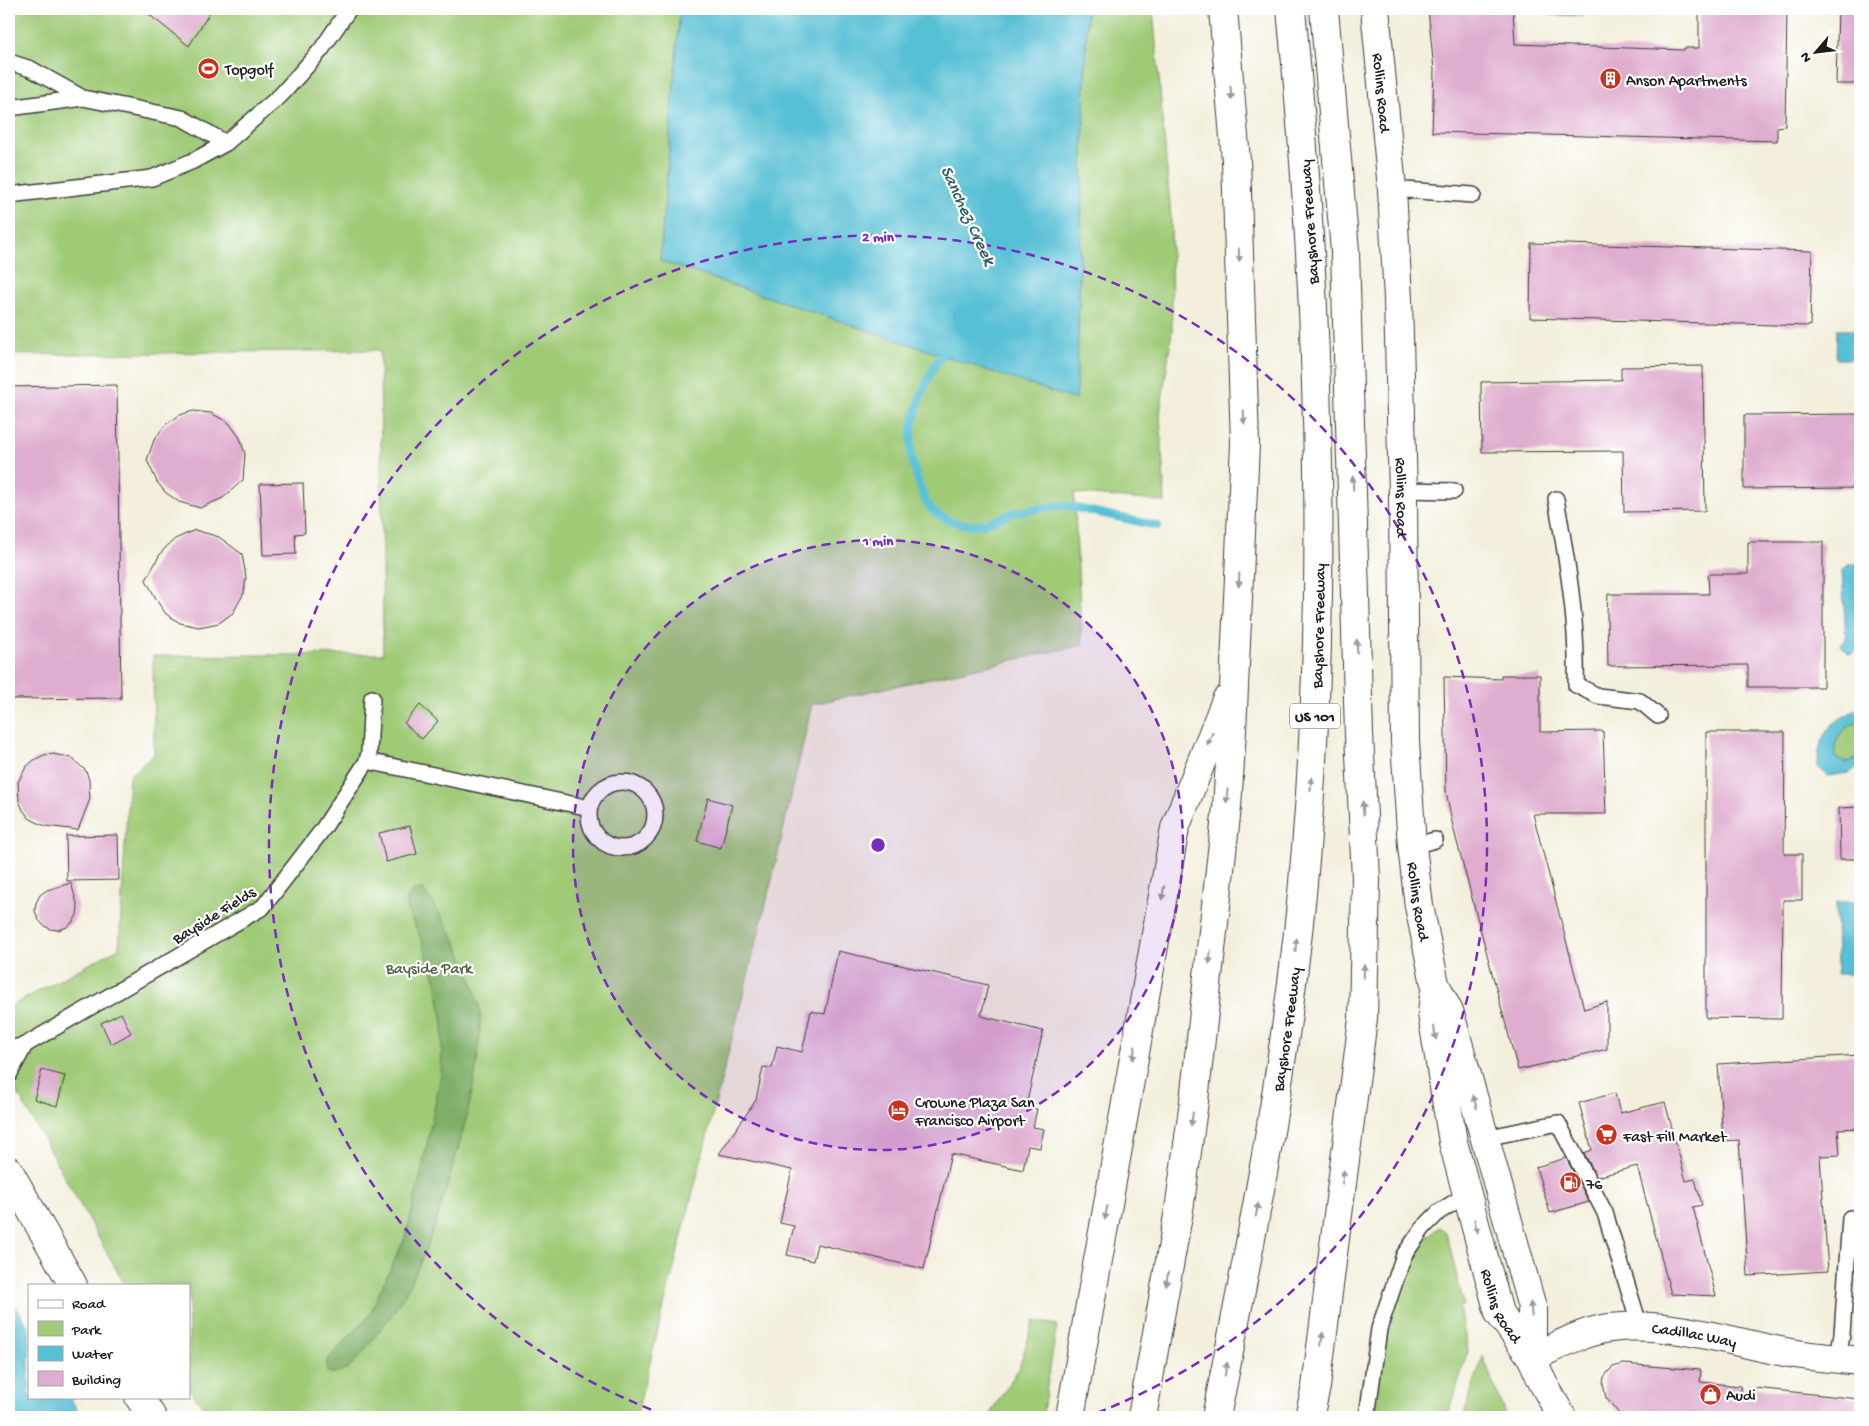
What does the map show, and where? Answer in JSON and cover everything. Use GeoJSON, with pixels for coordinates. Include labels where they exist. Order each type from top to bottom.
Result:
{"type":"FeatureCollection","features":[{"type":"Feature","properties":{"kind":"main road"},"geometry":{"type":"LineString","coordinates":[[1142,1417],[1177,1219],[1194,1101],[1227,807],[1235,677],[1245,444],[1236,160],[1223,9]]}},
{"type":"Feature","properties":{"kind":"main road","name":"Bayshore Freeway"},"geometry":{"type":"LineString","coordinates":[[1216,1417],[1263,1174],[1281,1065],[1306,850],[1314,740],[1318,630],[1318,410],[1307,191],[1291,9]]}},
{"type":"Feature","properties":{"kind":"main road"},"geometry":{"type":"LineString","coordinates":[[1310,1417],[1316,1387],[1363,1019],[1366,879],[1359,734],[1345,251],[1324,9]]}},
{"type":"Feature","properties":{"kind":"main road","name":"Rollins Road"},"geometry":{"type":"LineString","coordinates":[[1375,9],[1392,189],[1398,299],[1403,490],[1405,742],[1424,843],[1419,906],[1435,984],[1450,1014],[1532,1307],[1532,1358]]}},
{"type":"Feature","properties":{"kind":"main road"},"geometry":{"type":"LineString","coordinates":[[1070,1417],[1175,828],[1235,677]]}},
{"type":"Feature","properties":{"kind":"main road","name":"Rollins Road"},"geometry":{"type":"LineString","coordinates":[[1435,984],[1432,1014],[1453,1142],[1499,1313],[1532,1358],[1542,1382],[1562,1417]]}},
{"type":"Feature","properties":{"kind":"main road"},"geometry":{"type":"LineString","coordinates":[[9,1171],[72,1284]]}},
{"type":"Feature","properties":{"kind":"main road","name":"Cadillac Way"},"geometry":{"type":"LineString","coordinates":[[1532,1358],[1580,1336],[1609,1328],[1640,1327],[1669,1328],[1800,1355],[1849,1359]]}},
{"type":"Feature","properties":{"kind":"main road"},"geometry":{"type":"LineString","coordinates":[[140,1398],[152,1417]]}},
{"type":"Feature","properties":{"kind":"lane"},"geometry":{"type":"LineString","coordinates":[[9,195],[152,178],[193,161],[226,143],[281,96],[321,50],[349,9]]}},
{"type":"Feature","properties":{"kind":"lane"},"geometry":{"type":"LineString","coordinates":[[9,62],[31,69],[83,98],[182,118],[226,143]]}},
{"type":"Feature","properties":{"kind":"lane"},"geometry":{"type":"LineString","coordinates":[[9,108],[83,98]]}},
{"type":"Feature","properties":{"kind":"lane"},"geometry":{"type":"LineString","coordinates":[[1392,189],[1473,195]]}},
{"type":"Feature","properties":{"kind":"lane"},"geometry":{"type":"LineString","coordinates":[[1403,490],[1454,491]]}},
{"type":"Feature","properties":{"kind":"lane"},"geometry":{"type":"LineString","coordinates":[[1556,498],[1569,574],[1577,661],[1576,685],[1598,696],[1640,700],[1658,716]]}},
{"type":"Feature","properties":{"kind":"lane","name":"Bayside Fields"},"geometry":{"type":"LineString","coordinates":[[9,1049],[25,1045],[264,907],[323,829],[367,761],[372,698]]}},
{"type":"Feature","properties":{"kind":"lane"},"geometry":{"type":"LineString","coordinates":[[367,761],[590,808]]}},
{"type":"Feature","properties":{"kind":"lane"},"geometry":{"type":"LineString","coordinates":[[614,783],[629,783],[642,788],[651,799],[655,821],[649,835],[644,840],[632,847],[611,847],[598,838],[590,823],[590,808],[597,794],[608,786],[614,783]]}},
{"type":"Feature","properties":{"kind":"lane"},"geometry":{"type":"LineString","coordinates":[[9,1075],[25,1045]]}},
{"type":"Feature","properties":{"kind":"lane"},"geometry":{"type":"LineString","coordinates":[[1485,1138],[1558,1123],[1605,1213],[1640,1327]]}},
{"type":"Feature","properties":{"kind":"lane"},"geometry":{"type":"LineString","coordinates":[[1366,1417],[1379,1329],[1404,1255],[1423,1228],[1439,1212],[1467,1194]]}},
{"type":"Feature","properties":{"kind":"lane"},"geometry":{"type":"LineString","coordinates":[[1849,1359],[1842,1334],[1850,1218]]}},
{"type":"Feature","properties":{"kind":"green space","name":"Bayside Park"},"geometry":{"type":"Polygon","coordinates":[[[9,9],[680,9],[660,261],[1076,399],[1087,9],[1153,9],[1171,217],[1172,331],[1160,414],[1165,502],[1074,493],[1082,645],[812,704],[770,888],[636,1417],[210,1417],[190,1389],[190,1284],[124,1284],[11,1081],[9,1065],[9,1007],[119,948],[129,776],[154,755],[153,656],[383,654],[380,350],[9,355],[9,9]]]}},
{"type":"Feature","properties":{"kind":"green space"},"geometry":{"type":"Polygon","coordinates":[[[1860,722],[1860,757],[1846,763],[1837,759],[1837,740],[1843,730],[1860,722]]]}},
{"type":"Feature","properties":{"kind":"green space"},"geometry":{"type":"Polygon","coordinates":[[[413,890],[423,890],[440,914],[455,940],[472,980],[480,1013],[480,1034],[475,1077],[444,1198],[426,1249],[411,1282],[393,1313],[357,1360],[341,1372],[327,1372],[327,1360],[368,1317],[405,1238],[421,1174],[441,1075],[443,1022],[436,981],[421,938],[407,909],[407,900],[413,890]]]}},
{"type":"Feature","properties":{"kind":"green space"},"geometry":{"type":"Polygon","coordinates":[[[1439,1227],[1446,1232],[1464,1305],[1459,1308],[1468,1350],[1448,1417],[1375,1417],[1378,1372],[1403,1276],[1410,1258],[1419,1245],[1439,1227]]]}},
{"type":"Feature","properties":{"kind":"green space"},"geometry":{"type":"Polygon","coordinates":[[[1034,1321],[1057,1325],[1042,1417],[988,1417],[1018,1370],[1034,1321]]]}},
{"type":"Feature","properties":{"kind":"green space"},"geometry":{"type":"Polygon","coordinates":[[[1483,1356],[1506,1417],[1463,1417],[1483,1356]]]}},
{"type":"Feature","properties":{"kind":"water"},"geometry":{"type":"Polygon","coordinates":[[[680,9],[1087,9],[1076,400],[660,261],[680,9]]]}},
{"type":"Feature","properties":{"kind":"water"},"geometry":{"type":"Polygon","coordinates":[[[1550,9],[1583,9],[1583,16],[1550,15],[1550,9]]]}},
{"type":"Feature","properties":{"kind":"water"},"geometry":{"type":"Polygon","coordinates":[[[1837,330],[1860,330],[1860,359],[1836,359],[1837,330]]]}},
{"type":"Feature","properties":{"kind":"water"},"geometry":{"type":"Polygon","coordinates":[[[1850,564],[1860,564],[1860,647],[1855,652],[1849,654],[1841,645],[1846,639],[1842,570],[1850,564]]]}},
{"type":"Feature","properties":{"kind":"water"},"geometry":{"type":"Polygon","coordinates":[[[1860,708],[1860,722],[1843,730],[1837,740],[1836,752],[1837,759],[1846,763],[1860,757],[1860,766],[1848,773],[1827,776],[1818,767],[1820,745],[1828,730],[1834,724],[1860,708]]]}},
{"type":"Feature","properties":{"kind":"water"},"geometry":{"type":"Polygon","coordinates":[[[1836,902],[1860,902],[1860,974],[1837,974],[1836,902]]]}},
{"type":"Feature","properties":{"kind":"water"},"geometry":{"type":"Polygon","coordinates":[[[9,1294],[28,1326],[28,1398],[71,1398],[81,1417],[9,1417],[9,1294]]]}},
{"type":"Feature","properties":{"kind":"building"},"geometry":{"type":"Polygon","coordinates":[[[142,9],[212,9],[189,46],[142,9]]]}},
{"type":"Feature","properties":{"kind":"building","name":"Anson Apartments"},"geometry":{"type":"Polygon","coordinates":[[[1428,9],[1513,9],[1515,44],[1684,50],[1684,48],[1699,48],[1699,9],[1787,9],[1785,126],[1777,127],[1777,141],[1432,132],[1434,70],[1428,9]]]}},
{"type":"Feature","properties":{"kind":"building"},"geometry":{"type":"Polygon","coordinates":[[[1838,9],[1860,9],[1860,84],[1836,84],[1838,9]]]}},
{"type":"Feature","properties":{"kind":"building"},"geometry":{"type":"Polygon","coordinates":[[[1531,243],[1812,251],[1810,326],[1530,318],[1531,243]]]}},
{"type":"Feature","properties":{"kind":"building"},"geometry":{"type":"Polygon","coordinates":[[[1703,366],[1705,511],[1624,512],[1623,451],[1482,452],[1481,382],[1621,380],[1621,367],[1703,366]]]}},
{"type":"Feature","properties":{"kind":"building"},"geometry":{"type":"Polygon","coordinates":[[[117,385],[121,698],[9,699],[9,387],[117,385]]]}},
{"type":"Feature","properties":{"kind":"building"},"geometry":{"type":"Polygon","coordinates":[[[193,411],[211,413],[229,423],[240,438],[245,454],[243,480],[223,498],[200,508],[179,502],[165,492],[157,482],[147,460],[154,440],[165,425],[180,415],[193,411]]]}},
{"type":"Feature","properties":{"kind":"building"},"geometry":{"type":"Polygon","coordinates":[[[1860,414],[1860,488],[1744,489],[1744,415],[1860,414]]]}},
{"type":"Feature","properties":{"kind":"building"},"geometry":{"type":"Polygon","coordinates":[[[303,483],[305,533],[295,534],[296,554],[263,555],[260,484],[303,483]]]}},
{"type":"Feature","properties":{"kind":"building"},"geometry":{"type":"Polygon","coordinates":[[[195,530],[219,537],[242,554],[246,577],[244,593],[233,613],[219,623],[199,627],[180,623],[166,614],[146,580],[166,547],[175,539],[195,530]]]}},
{"type":"Feature","properties":{"kind":"building"},"geometry":{"type":"Polygon","coordinates":[[[1748,542],[1823,542],[1823,687],[1748,687],[1748,665],[1608,666],[1608,594],[1709,594],[1708,574],[1748,574],[1748,542]]]}},
{"type":"Feature","properties":{"kind":"building"},"geometry":{"type":"Polygon","coordinates":[[[1501,675],[1540,675],[1540,732],[1603,731],[1606,814],[1533,814],[1584,1009],[1607,1002],[1607,1049],[1518,1070],[1453,827],[1446,791],[1444,677],[1501,679],[1501,675]]]}},
{"type":"Feature","properties":{"kind":"building"},"geometry":{"type":"Polygon","coordinates":[[[420,705],[438,721],[422,739],[404,723],[420,705]]]}},
{"type":"Feature","properties":{"kind":"building"},"geometry":{"type":"Polygon","coordinates":[[[1706,732],[1785,732],[1784,854],[1802,854],[1802,900],[1783,900],[1782,1019],[1706,1018],[1706,732]]]}},
{"type":"Feature","properties":{"kind":"building"},"geometry":{"type":"Polygon","coordinates":[[[53,754],[72,758],[86,771],[89,780],[90,799],[78,830],[46,826],[38,823],[29,818],[19,801],[18,782],[26,767],[44,755],[53,754]]]}},
{"type":"Feature","properties":{"kind":"building"},"geometry":{"type":"Polygon","coordinates":[[[708,798],[732,805],[721,848],[697,841],[708,798]]]}},
{"type":"Feature","properties":{"kind":"building"},"geometry":{"type":"Polygon","coordinates":[[[1860,807],[1860,859],[1840,859],[1839,808],[1860,807]]]}},
{"type":"Feature","properties":{"kind":"building"},"geometry":{"type":"Polygon","coordinates":[[[410,826],[417,854],[386,862],[379,833],[410,826]]]}},
{"type":"Feature","properties":{"kind":"building"},"geometry":{"type":"Polygon","coordinates":[[[118,835],[119,880],[67,881],[66,836],[118,835]]]}},
{"type":"Feature","properties":{"kind":"building"},"geometry":{"type":"Polygon","coordinates":[[[71,883],[78,907],[77,915],[67,927],[58,930],[50,929],[38,919],[35,911],[36,903],[40,895],[47,890],[71,883]]]}},
{"type":"Feature","properties":{"kind":"building","name":"Crowne Plaza San Francisco Airport"},"geometry":{"type":"Polygon","coordinates":[[[838,951],[988,985],[981,1016],[1043,1031],[1026,1106],[1037,1109],[1033,1127],[1044,1129],[1040,1148],[1028,1146],[1023,1170],[951,1154],[924,1269],[817,1244],[813,1261],[787,1255],[794,1226],[780,1223],[792,1170],[719,1154],[756,1100],[763,1067],[772,1068],[777,1046],[802,1052],[811,1011],[825,1014],[838,951]]]}},
{"type":"Feature","properties":{"kind":"building"},"geometry":{"type":"Polygon","coordinates":[[[121,1013],[131,1033],[111,1044],[101,1023],[121,1013]]]}},
{"type":"Feature","properties":{"kind":"building"},"geometry":{"type":"Polygon","coordinates":[[[1860,1055],[1860,1128],[1838,1129],[1840,1155],[1820,1156],[1828,1271],[1748,1276],[1739,1140],[1723,1141],[1718,1064],[1860,1055]]]}},
{"type":"Feature","properties":{"kind":"building"},"geometry":{"type":"Polygon","coordinates":[[[42,1070],[65,1076],[57,1106],[34,1099],[42,1070]]]}},
{"type":"Feature","properties":{"kind":"building"},"geometry":{"type":"Polygon","coordinates":[[[1615,1093],[1620,1113],[1665,1102],[1686,1181],[1695,1179],[1702,1205],[1693,1207],[1716,1296],[1671,1294],[1637,1166],[1597,1177],[1584,1153],[1592,1150],[1579,1103],[1615,1093]]]}},
{"type":"Feature","properties":{"kind":"building"},"geometry":{"type":"Polygon","coordinates":[[[1566,1158],[1589,1202],[1550,1213],[1536,1167],[1566,1158]]]}},
{"type":"Feature","properties":{"kind":"building","name":"Audi"},"geometry":{"type":"Polygon","coordinates":[[[1623,1364],[1701,1370],[1700,1382],[1740,1386],[1743,1398],[1756,1396],[1755,1388],[1860,1399],[1860,1417],[1622,1417],[1606,1398],[1603,1384],[1604,1377],[1613,1367],[1623,1364]]]}},
{"type":"Feature","properties":{"kind":"waterway","name":"Sanchez Creek"},"geometry":{"type":"LineString","coordinates":[[948,348],[935,364],[920,398],[912,427],[911,458],[926,502],[935,513],[952,522],[971,525],[984,524],[1016,512],[1063,505],[1158,526]]}},
{"type":"Feature","properties":{"kind":"place","name":"Topgolf"},"geometry":{"type":"Point","coordinates":[209,68]}},
{"type":"Feature","properties":{"kind":"place","name":"Anson Apartments"},"geometry":{"type":"Point","coordinates":[1610,79]}},
{"type":"Feature","properties":{"kind":"place","name":"Crowne Plaza San Francisco Airport"},"geometry":{"type":"Point","coordinates":[899,1110]}},
{"type":"Feature","properties":{"kind":"place","name":"Fast Fill Market"},"geometry":{"type":"Point","coordinates":[1607,1135]}},
{"type":"Feature","properties":{"kind":"place","name":"76"},"geometry":{"type":"Point","coordinates":[1570,1183]}},
{"type":"Feature","properties":{"kind":"place","name":"Audi"},"geometry":{"type":"Point","coordinates":[1710,1394]}}]}
